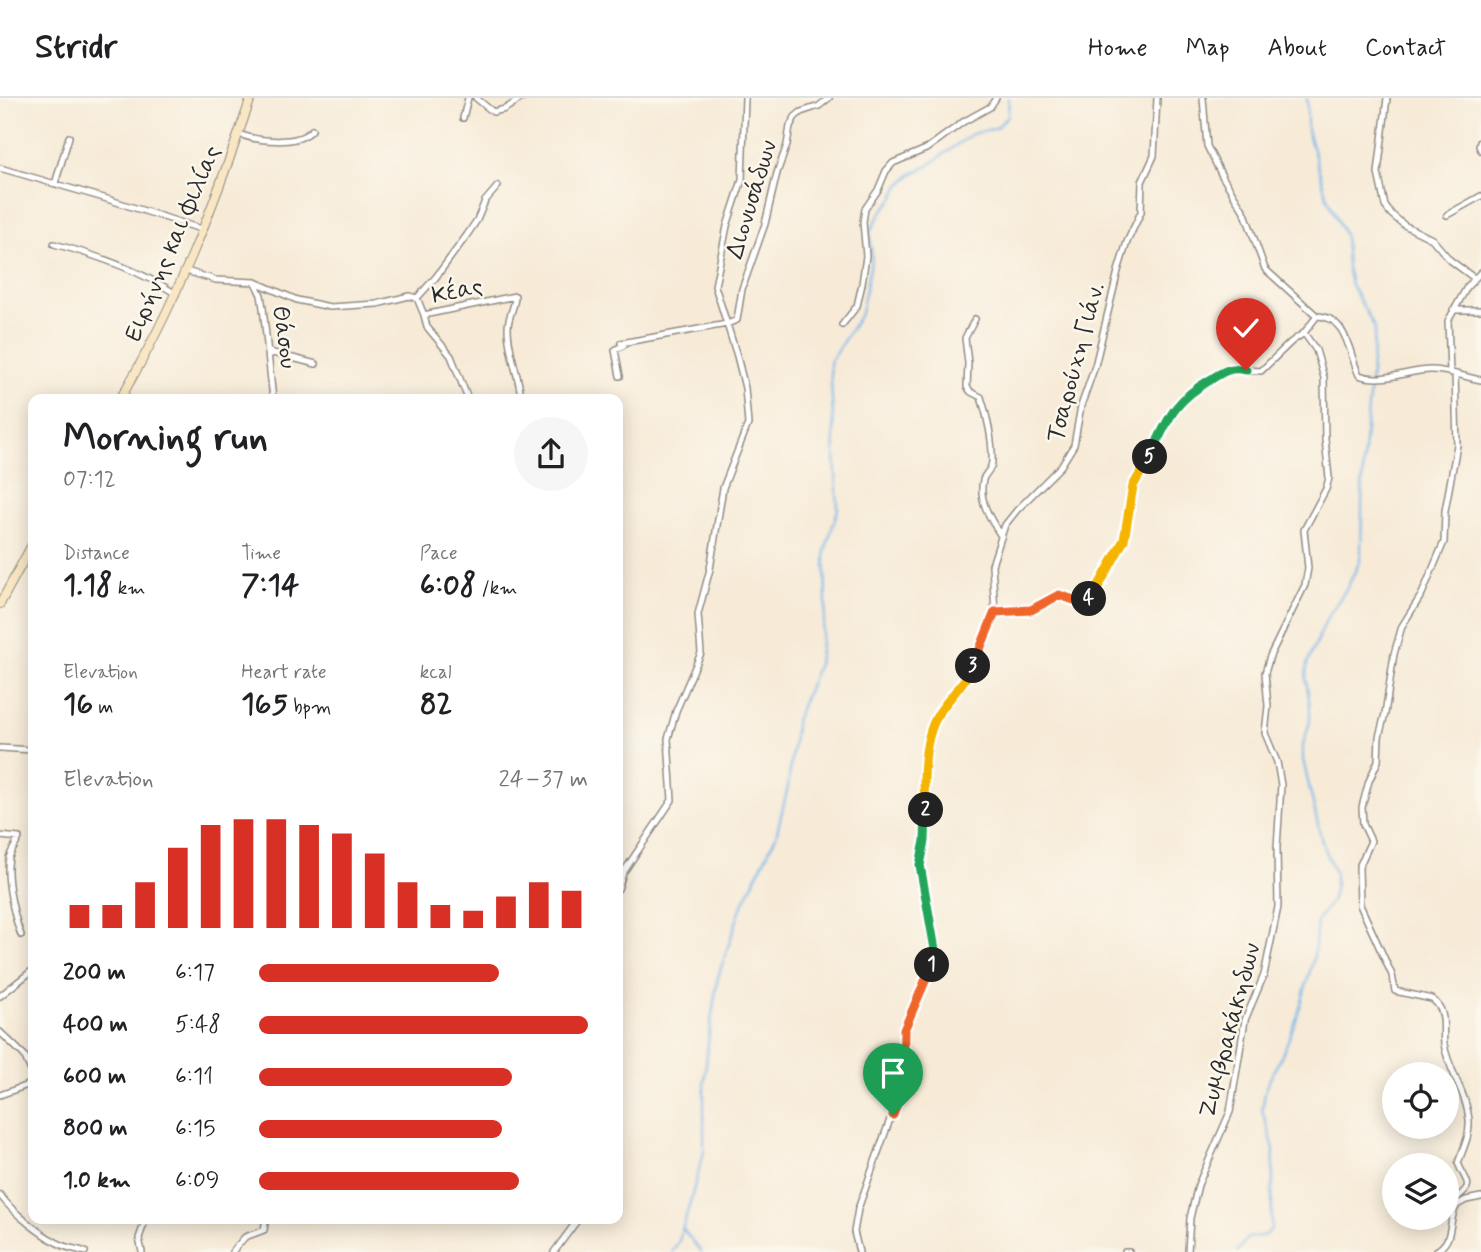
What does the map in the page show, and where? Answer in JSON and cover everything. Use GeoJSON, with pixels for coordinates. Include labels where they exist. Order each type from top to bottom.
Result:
{"type":"FeatureCollection","features":[{"type":"Feature","properties":{"kind":"street","name":"Ειρήνης και Φιλίας"},"geometry":{"type":"LineString","coordinates":[[123,394],[176,294],[204,230],[251,98]]}},
{"type":"Feature","properties":{"kind":"street"},"geometry":{"type":"LineString","coordinates":[[463,118],[468,98]]}},
{"type":"Feature","properties":{"kind":"street"},"geometry":{"type":"LineString","coordinates":[[476,98],[493,112],[505,109],[522,98]]}},
{"type":"Feature","properties":{"kind":"street"},"geometry":{"type":"LineString","coordinates":[[623,873],[672,800],[668,738],[676,711],[701,653],[698,614],[710,569],[723,488],[748,424],[745,388],[715,286],[726,230],[742,180],[745,98]]}},
{"type":"Feature","properties":{"kind":"street","name":"Διονυσάδων"},"geometry":{"type":"LineString","coordinates":[[727,324],[737,320],[740,294],[765,223],[790,126],[802,111],[819,106],[829,98]]}},
{"type":"Feature","properties":{"kind":"street"},"geometry":{"type":"LineString","coordinates":[[842,325],[857,306],[862,284],[866,256],[863,222],[865,209],[878,191],[886,171],[893,163],[926,149],[962,122],[989,107],[996,98]]}},
{"type":"Feature","properties":{"kind":"street","name":"Τσαρούχη Γιάν."},"geometry":{"type":"LineString","coordinates":[[859,1252],[854,1232],[858,1209],[903,1083],[904,1030],[936,955],[920,865],[925,841],[927,814],[923,788],[930,734],[939,712],[962,687],[995,612],[992,565],[1001,536],[1011,517],[1059,469],[1074,445],[1081,406],[1095,366],[1121,261],[1141,212],[1142,182],[1154,156],[1157,98]]}},
{"type":"Feature","properties":{"kind":"street"},"geometry":{"type":"LineString","coordinates":[[1203,98],[1207,146],[1222,176],[1243,207],[1265,269],[1317,316],[1327,317],[1339,326],[1351,349],[1357,372],[1363,377],[1397,377],[1427,370],[1481,380]]}},
{"type":"Feature","properties":{"kind":"street"},"geometry":{"type":"LineString","coordinates":[[1387,98],[1378,177],[1385,206],[1399,222],[1433,241],[1450,260],[1474,278]]}},
{"type":"Feature","properties":{"kind":"street"},"geometry":{"type":"LineString","coordinates":[[239,134],[275,141],[307,135],[312,130]]}},
{"type":"Feature","properties":{"kind":"street"},"geometry":{"type":"LineString","coordinates":[[55,184],[69,137]]}},
{"type":"Feature","properties":{"kind":"street"},"geometry":{"type":"LineString","coordinates":[[1480,142],[1481,150]]}},
{"type":"Feature","properties":{"kind":"street"},"geometry":{"type":"LineString","coordinates":[[0,169],[204,230]]}},
{"type":"Feature","properties":{"kind":"street"},"geometry":{"type":"LineString","coordinates":[[186,271],[216,280],[238,279],[255,282],[297,300],[330,307],[377,304],[409,296],[417,298],[461,243],[477,220],[485,201],[498,186]]}},
{"type":"Feature","properties":{"kind":"street"},"geometry":{"type":"LineString","coordinates":[[1447,215],[1481,196]]}},
{"type":"Feature","properties":{"kind":"street"},"geometry":{"type":"LineString","coordinates":[[54,244],[125,268],[156,281],[176,294]]}},
{"type":"Feature","properties":{"kind":"street"},"geometry":{"type":"LineString","coordinates":[[1459,1161],[1466,1145],[1469,1122],[1465,1098],[1445,1049],[1443,1016],[1432,999],[1395,991],[1392,975],[1360,905],[1358,870],[1371,841],[1363,821],[1362,807],[1369,781],[1378,763],[1377,746],[1394,654],[1402,626],[1434,570],[1445,539],[1445,511],[1457,445],[1446,333],[1453,310],[1481,272]]}},
{"type":"Feature","properties":{"kind":"street","name":"Θάσου"},"geometry":{"type":"LineString","coordinates":[[255,282],[261,295],[273,394]]}},
{"type":"Feature","properties":{"kind":"street","name":"Κέας"},"geometry":{"type":"LineString","coordinates":[[417,298],[424,315],[515,296],[515,308],[510,315],[508,327],[513,368],[520,394]]}},
{"type":"Feature","properties":{"kind":"street"},"geometry":{"type":"LineString","coordinates":[[1453,310],[1481,310]]}},
{"type":"Feature","properties":{"kind":"street"},"geometry":{"type":"LineString","coordinates":[[424,315],[427,327],[451,356],[466,394]]}},
{"type":"Feature","properties":{"kind":"street"},"geometry":{"type":"LineString","coordinates":[[995,612],[1031,610],[1059,595],[1080,601],[1092,596],[1124,540],[1133,486],[1180,401],[1192,390],[1230,369],[1261,371],[1304,333],[1317,316]]}},
{"type":"Feature","properties":{"kind":"street"},"geometry":{"type":"LineString","coordinates":[[975,319],[965,338],[967,387],[981,397],[992,437],[991,468],[983,479],[982,494],[987,512],[1001,536]]}},
{"type":"Feature","properties":{"kind":"street"},"geometry":{"type":"LineString","coordinates":[[620,376],[615,350],[624,345],[621,343],[727,324]]}},
{"type":"Feature","properties":{"kind":"street","name":"Ζυμβρακάκηδων"},"geometry":{"type":"LineString","coordinates":[[1188,1252],[1190,1218],[1198,1185],[1230,1112],[1245,1020],[1264,975],[1278,907],[1277,848],[1281,785],[1278,762],[1265,733],[1268,706],[1265,673],[1270,656],[1305,585],[1308,564],[1304,530],[1324,494],[1329,478],[1323,372],[1314,345],[1304,333]]}},
{"type":"Feature","properties":{"kind":"street"},"geometry":{"type":"LineString","coordinates":[[269,352],[316,364]]}},
{"type":"Feature","properties":{"kind":"street"},"geometry":{"type":"LineString","coordinates":[[0,604],[28,552]]}},
{"type":"Feature","properties":{"kind":"street"},"geometry":{"type":"LineString","coordinates":[[0,748],[28,750]]}},
{"type":"Feature","properties":{"kind":"street"},"geometry":{"type":"LineString","coordinates":[[0,836],[19,838],[11,853],[9,867],[14,910],[21,935]]}},
{"type":"Feature","properties":{"kind":"street"},"geometry":{"type":"LineString","coordinates":[[0,996],[28,974]]}},
{"type":"Feature","properties":{"kind":"street"},"geometry":{"type":"LineString","coordinates":[[0,1032],[24,1055],[28,1064]]}},
{"type":"Feature","properties":{"kind":"street"},"geometry":{"type":"LineString","coordinates":[[0,1095],[28,1085]]}},
{"type":"Feature","properties":{"kind":"street"},"geometry":{"type":"LineString","coordinates":[[1459,1165],[1468,1185],[1459,1196]]}},
{"type":"Feature","properties":{"kind":"street"},"geometry":{"type":"LineString","coordinates":[[0,1195],[9,1207],[28,1221]]}},
{"type":"Feature","properties":{"kind":"street"},"geometry":{"type":"LineString","coordinates":[[1459,1205],[1466,1200],[1481,1197]]}},
{"type":"Feature","properties":{"kind":"street"},"geometry":{"type":"LineString","coordinates":[[32,1224],[65,1247],[85,1252]]}},
{"type":"Feature","properties":{"kind":"street"},"geometry":{"type":"LineString","coordinates":[[142,1252],[139,1238],[144,1224]]}},
{"type":"Feature","properties":{"kind":"street"},"geometry":{"type":"LineString","coordinates":[[232,1252],[245,1237],[264,1230],[265,1224]]}},
{"type":"Feature","properties":{"kind":"street"},"geometry":{"type":"LineString","coordinates":[[554,1252],[575,1224]]}},
{"type":"Feature","properties":{"kind":"street"},"geometry":{"type":"LineString","coordinates":[[1433,1252],[1444,1246],[1450,1230]]}},
{"type":"Feature","properties":{"kind":"waterway"},"geometry":{"type":"LineString","coordinates":[[672,1252],[679,1241],[704,1152],[704,1085],[718,977],[741,908],[776,836],[788,787],[796,719],[818,664],[826,607],[825,551],[838,509],[830,362],[861,313],[872,257],[870,232],[881,212],[893,199],[900,185],[912,174],[972,134],[996,128],[1008,116],[1009,98]]}},
{"type":"Feature","properties":{"kind":"waterway"},"geometry":{"type":"LineString","coordinates":[[1237,1252],[1247,1238],[1266,1235],[1271,1229],[1274,1149],[1262,1110],[1266,1087],[1298,1015],[1314,956],[1317,921],[1331,902],[1335,887],[1335,873],[1322,842],[1303,760],[1303,745],[1310,721],[1307,664],[1327,618],[1348,586],[1360,561],[1363,464],[1375,328],[1351,285],[1345,236],[1327,197],[1307,130],[1307,98]]}},
{"type":"Feature","properties":{"kind":"waterway"},"geometry":{"type":"LineString","coordinates":[[682,1228],[701,1252]]}},
{"type":"Feature","properties":{"kind":"route"},"geometry":{"type":"LineString","coordinates":[[893,1115],[903,1083],[904,1030],[936,955],[920,865],[927,814],[923,788],[925,763],[930,734],[939,712],[962,687],[995,612],[1031,610],[1059,595],[1080,601],[1092,596],[1124,540],[1133,486],[1176,406],[1188,393],[1223,372],[1234,368],[1246,370]]}}]}
